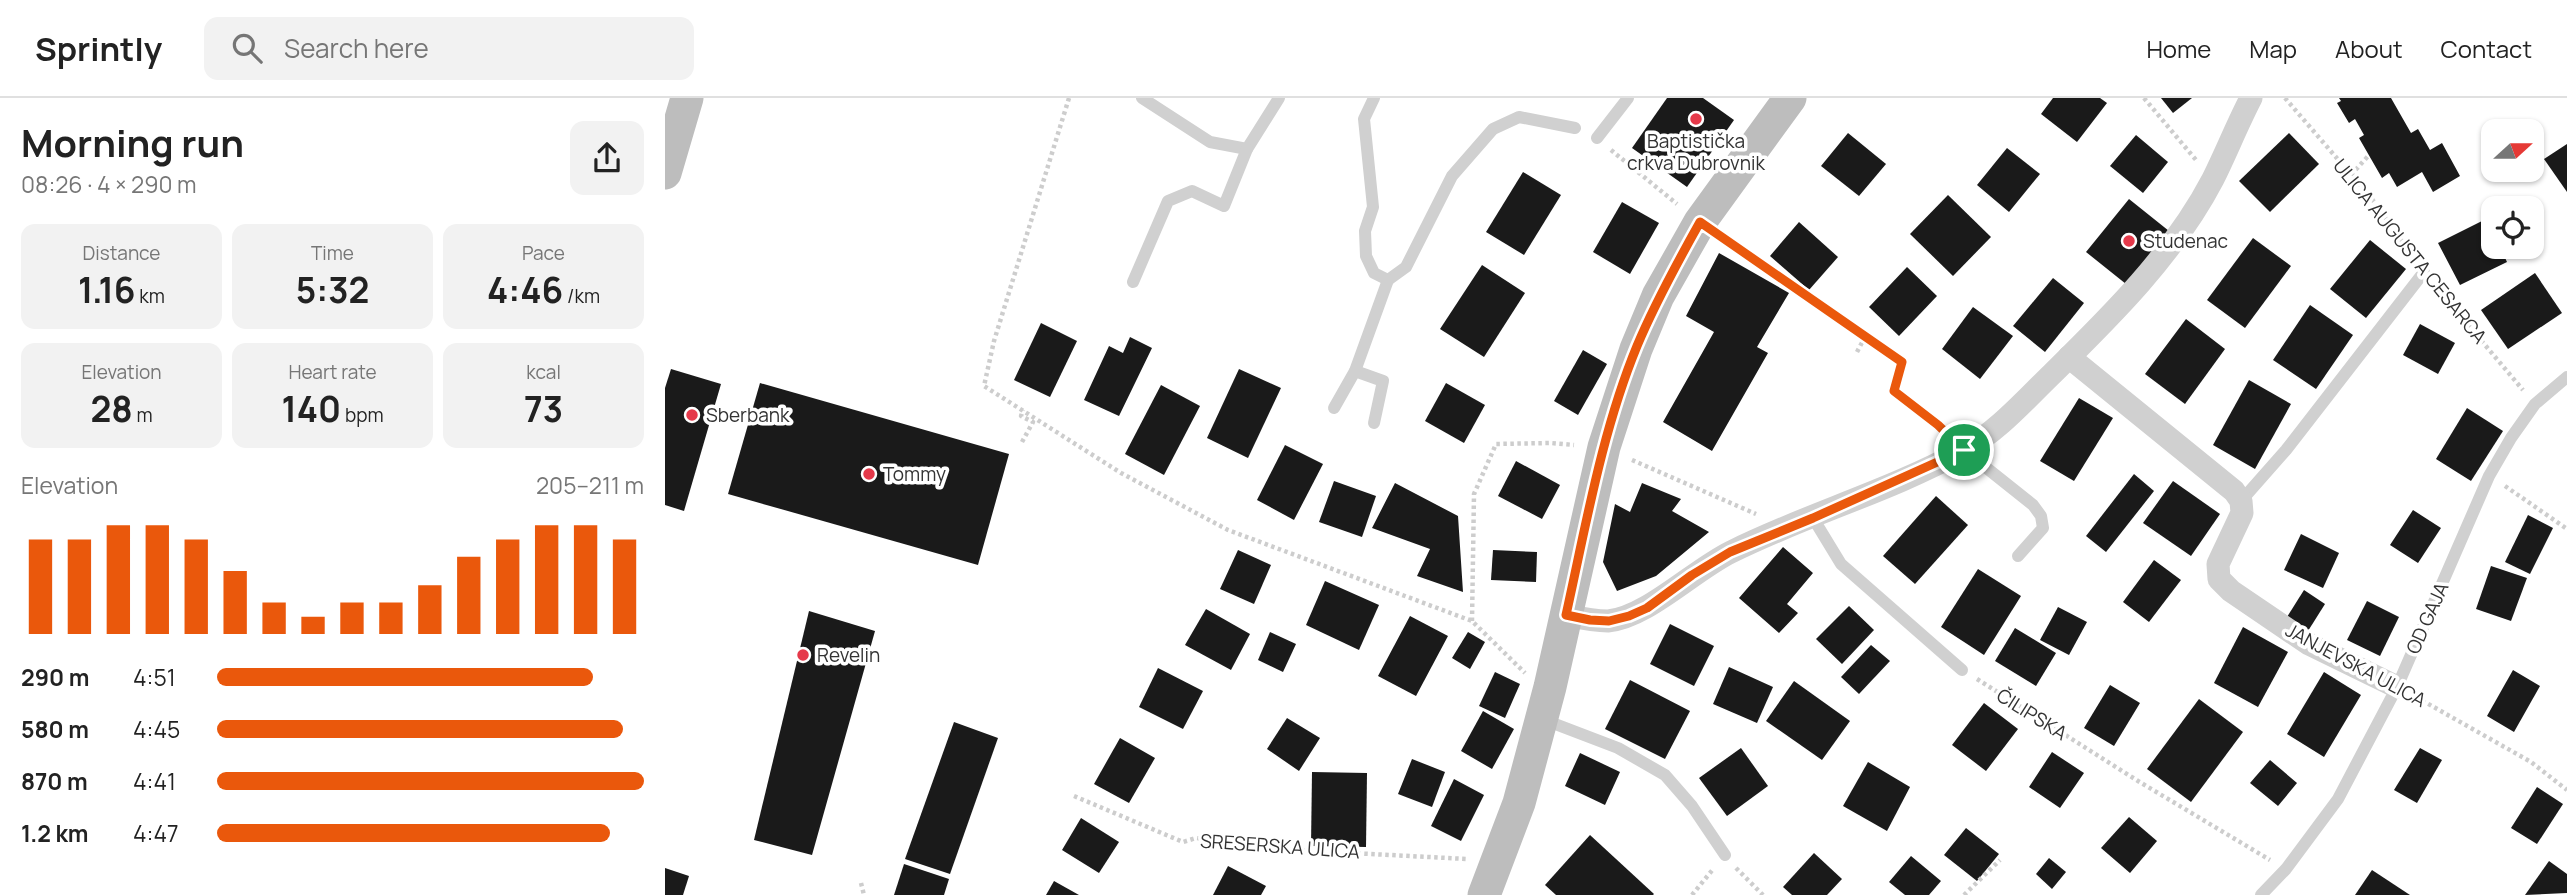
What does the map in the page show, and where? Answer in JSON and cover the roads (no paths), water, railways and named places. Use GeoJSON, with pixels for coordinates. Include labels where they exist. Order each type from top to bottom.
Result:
{"type":"FeatureCollection","features":[{"type":"Feature","properties":{"kind":"street"},"geometry":{"type":"LineString","coordinates":[[665,173],[671,136],[687,98]]}},
{"type":"Feature","properties":{"kind":"street"},"geometry":{"type":"LineString","coordinates":[[1488,885],[1519,803],[1550,687],[1604,447],[1636,349],[1658,296],[1700,222],[1790,98]]}},
{"type":"Feature","properties":{"kind":"street"},"geometry":{"type":"LineString","coordinates":[[1566,615],[1609,621],[1647,608],[1692,575],[1730,552],[1964,450],[2006,419],[2156,265],[2213,179],[2251,98]]}},
{"type":"Feature","properties":{"kind":"street"},"geometry":{"type":"LineString","coordinates":[[2069,357],[2234,491],[2241,501]]}},
{"type":"Feature","properties":{"kind":"street","name":"JANJEVSKA ULICA"},"geometry":{"type":"LineString","coordinates":[[2241,501],[2242,513],[2218,564],[2220,579],[2231,591],[2309,644],[2397,687]]}},
{"type":"Feature","properties":{"kind":"lane"},"geometry":{"type":"LineString","coordinates":[[1142,98],[1210,142],[1247,149]]}},
{"type":"Feature","properties":{"kind":"lane"},"geometry":{"type":"LineString","coordinates":[[1133,282],[1168,201],[1192,191],[1224,206],[1247,149],[1279,98]]}},
{"type":"Feature","properties":{"kind":"lane"},"geometry":{"type":"LineString","coordinates":[[1374,98],[1364,119],[1373,207],[1365,231],[1366,256],[1374,273],[1388,280]]}},
{"type":"Feature","properties":{"kind":"lane"},"geometry":{"type":"LineString","coordinates":[[1597,138],[1628,98]]}},
{"type":"Feature","properties":{"kind":"lane"},"geometry":{"type":"LineString","coordinates":[[1334,408],[1355,371],[1388,280],[1406,267],[1452,176],[1493,129],[1519,117],[1575,128]]}},
{"type":"Feature","properties":{"kind":"lane","name":"JANJEVSKA ULICA"},"geometry":{"type":"LineString","coordinates":[[2241,501],[2286,450],[2424,272]]}},
{"type":"Feature","properties":{"kind":"lane"},"geometry":{"type":"LineString","coordinates":[[1355,371],[1383,381],[1374,423]]}},
{"type":"Feature","properties":{"kind":"lane","name":"OD GAJA"},"geometry":{"type":"LineString","coordinates":[[2261,895],[2286,869],[2338,799],[2397,687],[2489,476],[2535,404],[2567,377]]}},
{"type":"Feature","properties":{"kind":"lane"},"geometry":{"type":"LineString","coordinates":[[1964,450],[2033,505],[2041,516],[2043,528],[2018,556]]}},
{"type":"Feature","properties":{"kind":"lane"},"geometry":{"type":"LineString","coordinates":[[1813,518],[1841,564],[1962,670]]}},
{"type":"Feature","properties":{"kind":"lane"},"geometry":{"type":"LineString","coordinates":[[1541,719],[1618,748],[1665,775],[1692,806],[1725,855]]}},
{"type":"Feature","properties":{"kind":"place","name":"Baptistička crkva Dubrovnik"},"geometry":{"type":"Point","coordinates":[1696,119]}},
{"type":"Feature","properties":{"kind":"place","name":"Studenac"},"geometry":{"type":"Point","coordinates":[2129,241]}},
{"type":"Feature","properties":{"kind":"place","name":"Sberbank"},"geometry":{"type":"Point","coordinates":[692,415]}},
{"type":"Feature","properties":{"kind":"place","name":"Tommy"},"geometry":{"type":"Point","coordinates":[869,474]}},
{"type":"Feature","properties":{"kind":"place","name":"Revelin"},"geometry":{"type":"Point","coordinates":[803,655]}}]}
